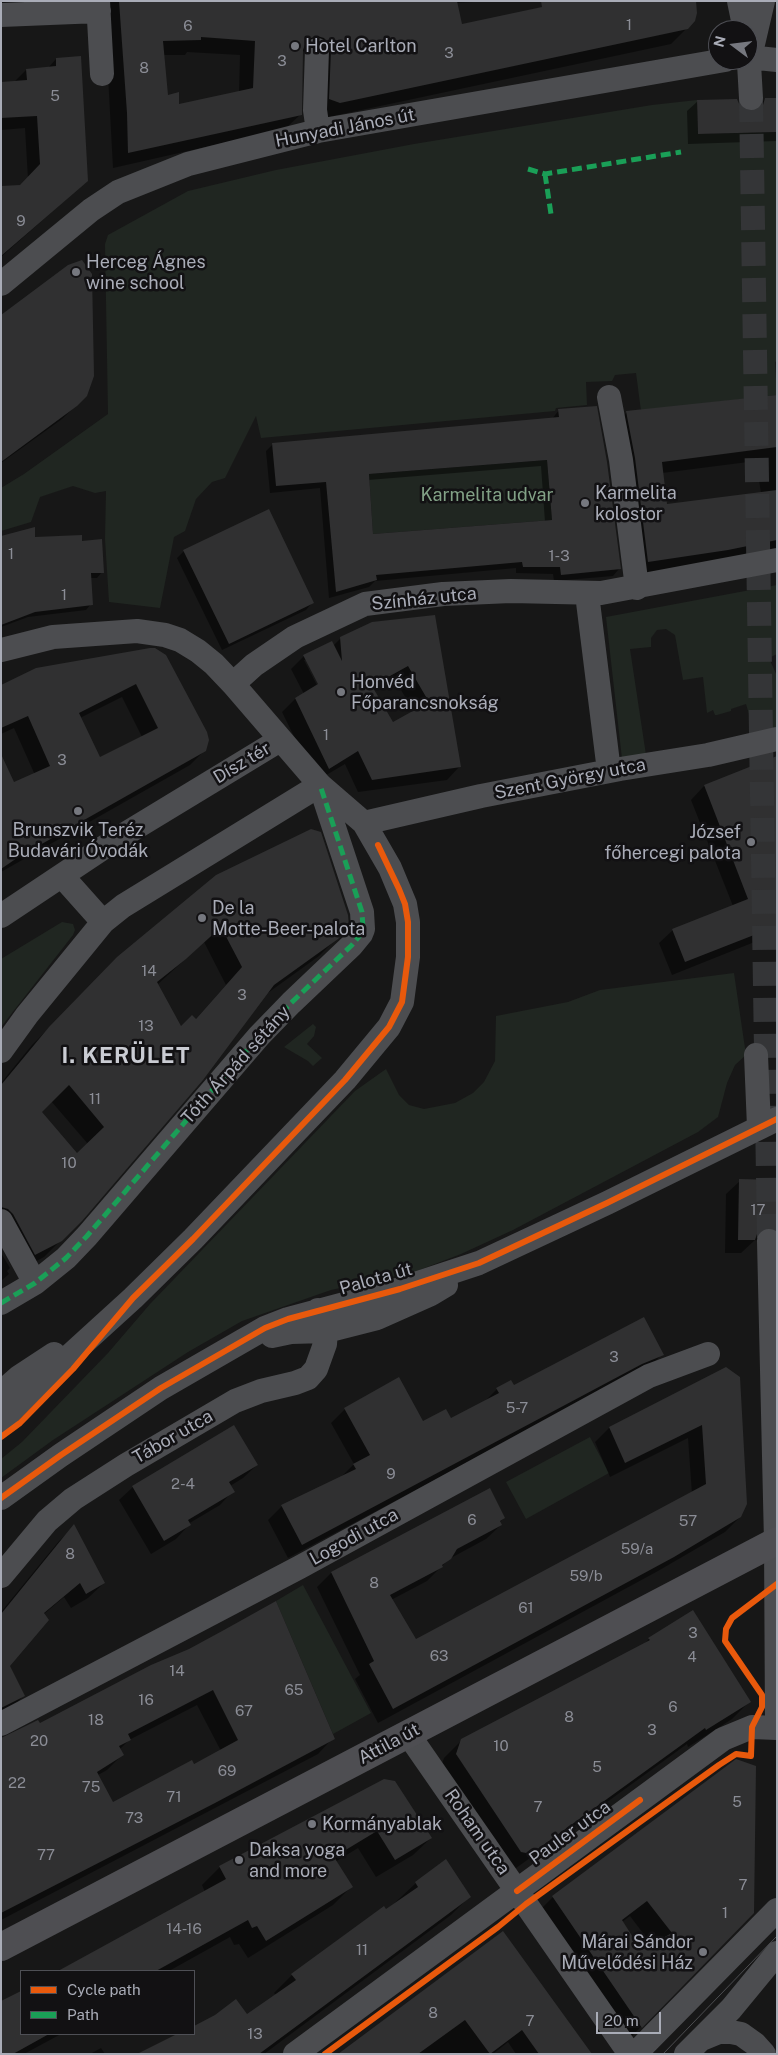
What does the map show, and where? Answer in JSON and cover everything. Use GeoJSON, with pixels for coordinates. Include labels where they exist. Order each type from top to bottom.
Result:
{"type":"FeatureCollection","features":[{"type":"Feature","properties":{"kind":"main road","name":"Attila út"},"geometry":{"type":"LineString","coordinates":[[1,1947],[776,1541]]}},
{"type":"Feature","properties":{"kind":"street"},"geometry":{"type":"LineString","coordinates":[[739,1],[743,20]]}},
{"type":"Feature","properties":{"kind":"street"},"geometry":{"type":"LineString","coordinates":[[758,20],[763,1]]}},
{"type":"Feature","properties":{"kind":"street"},"geometry":{"type":"LineString","coordinates":[[1,15],[98,6],[102,74]]}},
{"type":"Feature","properties":{"kind":"street"},"geometry":{"type":"LineString","coordinates":[[317,50],[316,110],[318,131]]}},
{"type":"Feature","properties":{"kind":"street"},"geometry":{"type":"LineString","coordinates":[[758,56],[777,60]]}},
{"type":"Feature","properties":{"kind":"street","name":"Hunyadi János út"},"geometry":{"type":"LineString","coordinates":[[1,284],[91,210],[118,192],[188,164],[318,131],[708,63]]}},
{"type":"Feature","properties":{"kind":"street"},"geometry":{"type":"LineString","coordinates":[[750,70],[751,98]]}},
{"type":"Feature","properties":{"kind":"street"},"geometry":{"type":"LineString","coordinates":[[609,397],[621,460],[637,588]]}},
{"type":"Feature","properties":{"kind":"street","name":"Színház utca"},"geometry":{"type":"LineString","coordinates":[[233,684],[254,665],[296,637],[365,604],[443,594],[492,592],[587,594],[637,588],[777,560]]}},
{"type":"Feature","properties":{"kind":"street"},"geometry":{"type":"LineString","coordinates":[[587,594],[609,772]]}},
{"type":"Feature","properties":{"kind":"street"},"geometry":{"type":"LineString","coordinates":[[1,650],[26,642],[66,636],[137,631],[165,635],[180,640],[214,664],[280,740]]}},
{"type":"Feature","properties":{"kind":"street","name":"Szent György utca"},"geometry":{"type":"LineString","coordinates":[[364,823],[481,796],[717,753],[777,739]]}},
{"type":"Feature","properties":{"kind":"street","name":"Dísz tér"},"geometry":{"type":"LineString","coordinates":[[1,916],[155,816],[280,740],[320,785]]}},
{"type":"Feature","properties":{"kind":"street"},"geometry":{"type":"LineString","coordinates":[[1,1050],[103,922],[123,906],[320,785],[364,823],[390,868],[405,904],[408,922],[408,957],[402,1002],[389,1028],[345,1080],[193,1239],[133,1298],[32,1390],[1,1421]]}},
{"type":"Feature","properties":{"kind":"street","name":"Tóth Árpád sétány"},"geometry":{"type":"LineString","coordinates":[[1,1302],[35,1283],[66,1258],[259,1036],[352,945],[360,934],[363,929],[362,912],[320,785]]}},
{"type":"Feature","properties":{"kind":"street"},"geometry":{"type":"LineString","coordinates":[[62,876],[103,922]]}},
{"type":"Feature","properties":{"kind":"street"},"geometry":{"type":"LineString","coordinates":[[756,1055],[768,1123]]}},
{"type":"Feature","properties":{"kind":"street","name":"Palota út"},"geometry":{"type":"LineString","coordinates":[[1,1498],[161,1388],[234,1345],[256,1338],[291,1332],[322,1321],[377,1318],[394,1312],[431,1294],[479,1263],[608,1203],[768,1123]]}},
{"type":"Feature","properties":{"kind":"street"},"geometry":{"type":"LineString","coordinates":[[1,1221],[35,1283]]}},
{"type":"Feature","properties":{"kind":"street"},"geometry":{"type":"LineString","coordinates":[[769,1240],[774,1303],[777,1726]]}},
{"type":"Feature","properties":{"kind":"street"},"geometry":{"type":"LineString","coordinates":[[1,1393],[19,1377],[133,1298]]}},
{"type":"Feature","properties":{"kind":"street"},"geometry":{"type":"LineString","coordinates":[[1,1437],[20,1423],[73,1369],[133,1298]]}},
{"type":"Feature","properties":{"kind":"street","name":"Tábor utca"},"geometry":{"type":"LineString","coordinates":[[1,1576],[47,1521],[73,1500],[119,1470],[235,1401],[308,1378],[322,1358],[322,1321]]}},
{"type":"Feature","properties":{"kind":"street","name":"Logodi utca"},"geometry":{"type":"LineString","coordinates":[[1,1724],[300,1566],[649,1376],[708,1354]]}},
{"type":"Feature","properties":{"kind":"street","name":"Pauler utca"},"geometry":{"type":"LineString","coordinates":[[295,2054],[521,1897],[723,1739],[752,1727],[777,1726]]}},
{"type":"Feature","properties":{"kind":"street","name":"Roham utca"},"geometry":{"type":"LineString","coordinates":[[408,1734],[630,2054]]}},
{"type":"Feature","properties":{"kind":"street"},"geometry":{"type":"LineString","coordinates":[[635,2054],[777,1910]]}},
{"type":"Feature","properties":{"kind":"street"},"geometry":{"type":"LineString","coordinates":[[693,2047],[731,2008],[777,1953]]}},
{"type":"Feature","properties":{"kind":"street"},"geometry":{"type":"LineString","coordinates":[[693,2047],[719,2032],[731,2032],[741,2034],[755,2044],[764,2054]]}},
{"type":"Feature","properties":{"kind":"green space"},"geometry":{"type":"Polygon","coordinates":[[[697,100],[698,134],[777,132],[777,361],[775,362],[777,395],[641,411],[636,373],[615,375],[612,381],[586,382],[587,405],[556,408],[555,411],[261,438],[256,416],[225,478],[212,482],[196,499],[185,531],[174,537],[160,608],[109,602],[105,539],[106,491],[95,493],[73,486],[40,497],[31,522],[1,531],[1,488],[24,474],[108,414],[105,244],[108,235],[188,191],[276,170],[414,144],[652,105],[697,100]]]}},
{"type":"Feature","properties":{"kind":"green space","name":"Karmelita udvar"},"geometry":{"type":"Polygon","coordinates":[[[547,460],[552,520],[373,534],[369,474],[547,460]]]}},
{"type":"Feature","properties":{"kind":"green space"},"geometry":{"type":"Polygon","coordinates":[[[777,585],[777,654],[769,658],[777,676],[777,728],[755,734],[746,704],[717,715],[715,715],[713,710],[707,713],[703,677],[683,680],[675,635],[666,629],[657,630],[651,638],[651,647],[630,649],[646,755],[622,759],[606,617],[777,585]]]}},
{"type":"Feature","properties":{"kind":"green space"},"geometry":{"type":"Polygon","coordinates":[[[62,922],[73,924],[75,930],[73,935],[1,1027],[1,959],[62,922]]]}},
{"type":"Feature","properties":{"kind":"green space"},"geometry":{"type":"Polygon","coordinates":[[[734,973],[746,1055],[735,1065],[727,1083],[718,1117],[698,1132],[513,1230],[461,1254],[414,1272],[331,1290],[242,1321],[188,1352],[53,1440],[1,1478],[1,1459],[22,1442],[108,1353],[150,1304],[355,1091],[386,1069],[399,1095],[409,1105],[424,1109],[455,1103],[473,1093],[484,1082],[495,1061],[496,1016],[568,1002],[600,990],[734,973]]]}},
{"type":"Feature","properties":{"kind":"green space"},"geometry":{"type":"Polygon","coordinates":[[[313,1024],[316,1027],[314,1036],[307,1044],[322,1058],[313,1066],[284,1047],[313,1024]]]}},
{"type":"Feature","properties":{"kind":"green space"},"geometry":{"type":"Polygon","coordinates":[[[590,1437],[609,1473],[526,1519],[506,1482],[590,1437]]]}},
{"type":"Feature","properties":{"kind":"green space"},"geometry":{"type":"Polygon","coordinates":[[[303,1585],[371,1713],[333,1734],[276,1601],[303,1585]]]}},
{"type":"Feature","properties":{"kind":"building"},"geometry":{"type":"Polygon","coordinates":[[[119,1],[457,1],[462,24],[542,7],[541,1],[696,1],[697,13],[695,21],[688,29],[340,103],[329,99],[331,50],[324,38],[317,36],[306,42],[303,50],[302,115],[128,153],[119,1]],[[201,37],[201,40],[163,41],[168,95],[179,92],[179,104],[253,88],[255,41],[201,37]]]}},
{"type":"Feature","properties":{"kind":"building"},"geometry":{"type":"Polygon","coordinates":[[[81,56],[88,181],[1,256],[1,186],[20,185],[40,164],[37,116],[1,118],[1,82],[27,80],[26,69],[56,66],[56,58],[81,56]]]}},
{"type":"Feature","properties":{"kind":"building"},"geometry":{"type":"Polygon","coordinates":[[[765,98],[777,98],[777,132],[698,134],[697,100],[737,99],[744,110],[751,112],[763,105],[765,98]]]}},
{"type":"Feature","properties":{"kind":"building"},"geometry":{"type":"Polygon","coordinates":[[[82,260],[92,274],[94,376],[87,396],[77,406],[1,462],[1,315],[68,265],[82,260]]]}},
{"type":"Feature","properties":{"kind":"building"},"geometry":{"type":"Polygon","coordinates":[[[777,395],[777,447],[662,462],[667,504],[777,490],[777,540],[728,550],[648,562],[635,458],[626,411],[777,395]]]}},
{"type":"Feature","properties":{"kind":"building","name":"Karmelita kolostor"},"geometry":{"type":"Polygon","coordinates":[[[597,406],[607,462],[621,569],[561,575],[560,567],[523,567],[522,562],[376,575],[377,580],[336,592],[326,482],[276,486],[272,443],[559,417],[558,409],[597,406]],[[547,460],[369,474],[373,534],[552,520],[547,460]]]}},
{"type":"Feature","properties":{"kind":"building"},"geometry":{"type":"Polygon","coordinates":[[[269,509],[314,603],[229,644],[183,550],[269,509]]]}},
{"type":"Feature","properties":{"kind":"building"},"geometry":{"type":"Polygon","coordinates":[[[35,527],[35,537],[82,535],[82,541],[102,539],[104,573],[91,573],[93,605],[35,612],[1,625],[1,536],[35,527]]]}},
{"type":"Feature","properties":{"kind":"building","name":"Honvéd Főparancsnokság"},"geometry":{"type":"Polygon","coordinates":[[[435,615],[461,767],[372,780],[358,751],[329,769],[295,698],[318,684],[303,655],[332,641],[342,661],[340,637],[372,622],[435,615]],[[408,666],[372,686],[393,722],[429,702],[408,666]]]}},
{"type":"Feature","properties":{"kind":"building"},"geometry":{"type":"Polygon","coordinates":[[[155,648],[166,655],[207,732],[209,740],[206,751],[17,858],[1,869],[1,754],[14,782],[50,766],[28,716],[1,728],[1,685],[36,668],[155,648]],[[136,684],[79,713],[100,757],[158,728],[136,684]]]}},
{"type":"Feature","properties":{"kind":"building","name":"József főhercegi palota"},"geometry":{"type":"Polygon","coordinates":[[[777,756],[777,926],[685,962],[672,929],[748,899],[704,785],[777,756]]]}},
{"type":"Feature","properties":{"kind":"building"},"geometry":{"type":"Polygon","coordinates":[[[311,829],[321,832],[348,915],[349,927],[338,939],[274,985],[203,1080],[82,1221],[62,1241],[35,1255],[13,1214],[8,1209],[1,1207],[1,1085],[49,1027],[117,957],[216,875],[311,829]],[[221,927],[157,982],[181,1026],[192,1015],[196,1019],[242,967],[221,927]],[[69,1085],[42,1112],[77,1153],[104,1127],[69,1085]]]}},
{"type":"Feature","properties":{"kind":"building"},"geometry":{"type":"Polygon","coordinates":[[[739,1179],[777,1180],[777,1230],[769,1227],[762,1229],[757,1234],[755,1240],[738,1240],[739,1179]]]}},
{"type":"Feature","properties":{"kind":"building"},"geometry":{"type":"Polygon","coordinates":[[[644,1317],[664,1355],[642,1364],[302,1545],[281,1505],[356,1469],[353,1464],[370,1455],[344,1408],[399,1377],[423,1421],[446,1409],[451,1418],[499,1393],[496,1388],[511,1380],[514,1385],[644,1317]]]}},
{"type":"Feature","properties":{"kind":"building"},"geometry":{"type":"Polygon","coordinates":[[[726,1367],[740,1377],[747,1504],[741,1517],[674,1557],[393,1709],[369,1664],[374,1661],[331,1572],[490,1488],[505,1518],[500,1521],[502,1525],[457,1549],[451,1559],[442,1565],[443,1567],[390,1595],[416,1639],[706,1484],[702,1425],[625,1463],[609,1427],[726,1367]]]}},
{"type":"Feature","properties":{"kind":"building"},"geometry":{"type":"Polygon","coordinates":[[[234,1425],[258,1465],[229,1482],[235,1492],[188,1520],[191,1525],[164,1541],[132,1486],[234,1425]]]}},
{"type":"Feature","properties":{"kind":"building"},"geometry":{"type":"Polygon","coordinates":[[[74,1524],[105,1583],[86,1594],[80,1583],[44,1613],[49,1620],[10,1666],[25,1696],[1,1708],[1,1614],[74,1524]]]}},
{"type":"Feature","properties":{"kind":"building"},"geometry":{"type":"Polygon","coordinates":[[[276,1601],[335,1739],[1,1913],[1,1738],[38,1720],[40,1723],[151,1665],[189,1649],[276,1601]],[[213,1690],[128,1734],[131,1740],[119,1746],[124,1755],[97,1772],[113,1802],[192,1760],[194,1764],[238,1740],[213,1690]]]}},
{"type":"Feature","properties":{"kind":"building"},"geometry":{"type":"Polygon","coordinates":[[[693,1610],[751,1702],[706,1730],[705,1728],[531,1854],[521,1852],[456,1754],[461,1739],[650,1640],[648,1638],[693,1610]]]}},
{"type":"Feature","properties":{"kind":"building"},"geometry":{"type":"Polygon","coordinates":[[[736,1759],[756,1766],[754,1913],[642,2028],[552,1896],[736,1759]],[[647,1901],[622,1920],[641,1950],[672,1933],[647,1901]]]}},
{"type":"Feature","properties":{"kind":"building"},"geometry":{"type":"Polygon","coordinates":[[[384,1779],[395,1781],[432,1838],[395,1860],[377,1831],[334,1857],[353,1887],[266,1941],[257,1926],[252,1928],[248,1920],[158,1970],[60,1970],[226,1879],[219,1866],[384,1779]]]}},
{"type":"Feature","properties":{"kind":"building"},"geometry":{"type":"Polygon","coordinates":[[[446,1859],[471,1897],[259,2054],[137,2054],[175,2035],[195,2035],[195,2025],[215,2015],[236,1999],[247,2014],[296,1980],[291,1974],[384,1906],[386,1909],[418,1887],[415,1882],[446,1859]]]}},
{"type":"Feature","properties":{"kind":"building"},"geometry":{"type":"Polygon","coordinates":[[[503,1931],[592,2054],[539,2054],[522,2030],[490,2054],[465,2020],[418,2054],[338,2054],[503,1931]]]}},
{"type":"Feature","properties":{"kind":"building"},"geometry":{"type":"Polygon","coordinates":[[[20,1992],[20,2035],[47,2035],[13,2054],[1,2054],[1,2001],[20,1992]]]}},
{"type":"Feature","properties":{"kind":"tunnel"},"geometry":{"type":"LineString","coordinates":[[751,98],[769,1241]]}},
{"type":"Feature","properties":{"kind":"tram line"},"geometry":{"type":"LineString","coordinates":[[649,2054],[777,1924]]}},
{"type":"Feature","properties":{"kind":"tram line"},"geometry":{"type":"LineString","coordinates":[[663,2054],[777,1936]]}},
{"type":"Feature","properties":{"kind":"marked path"},"geometry":{"type":"LineString","coordinates":[[528,169],[545,174],[681,152]]}},
{"type":"Feature","properties":{"kind":"marked path"},"geometry":{"type":"LineString","coordinates":[[545,174],[551,214]]}},
{"type":"Feature","properties":{"kind":"marked path"},"geometry":{"type":"LineString","coordinates":[[1,1303],[35,1283],[66,1258],[259,1036],[361,934],[363,929],[362,912],[320,785]]}},
{"type":"Feature","properties":{"kind":"cycle path"},"geometry":{"type":"LineString","coordinates":[[1,1437],[20,1423],[73,1369],[133,1298],[193,1239],[345,1080],[389,1027],[402,1002],[408,957],[408,922],[405,904],[378,845]]}},
{"type":"Feature","properties":{"kind":"cycle path"},"geometry":{"type":"LineString","coordinates":[[1,1498],[161,1388],[265,1328],[288,1319],[400,1289],[479,1263],[607,1203],[777,1119]]}},
{"type":"Feature","properties":{"kind":"cycle path"},"geometry":{"type":"LineString","coordinates":[[325,2054],[498,1927],[526,1904],[719,1765],[736,1754],[751,1756],[752,1727],[762,1707],[762,1695],[725,1641],[726,1629],[732,1618],[777,1584]]}},
{"type":"Feature","properties":{"kind":"cycle path"},"geometry":{"type":"LineString","coordinates":[[517,1891],[640,1800]]}},
{"type":"Feature","properties":{"kind":"place","name":"Hotel Carlton"},"geometry":{"type":"Point","coordinates":[295,46]}},
{"type":"Feature","properties":{"kind":"place","name":"Herceg Ágnes wine school"},"geometry":{"type":"Point","coordinates":[76,272]}},
{"type":"Feature","properties":{"kind":"place","name":"Karmelita kolostor"},"geometry":{"type":"Point","coordinates":[585,503]}},
{"type":"Feature","properties":{"kind":"place","name":"Honvéd Főparancsnokság"},"geometry":{"type":"Point","coordinates":[341,692]}},
{"type":"Feature","properties":{"kind":"place","name":"Brunszvik Teréz Budavári Óvodák"},"geometry":{"type":"Point","coordinates":[78,811]}},
{"type":"Feature","properties":{"kind":"place","name":"József főhercegi palota"},"geometry":{"type":"Point","coordinates":[751,842]}},
{"type":"Feature","properties":{"kind":"place","name":"De la Motte-Beer-palota"},"geometry":{"type":"Point","coordinates":[202,918]}},
{"type":"Feature","properties":{"kind":"place","name":"Kormányablak"},"geometry":{"type":"Point","coordinates":[312,1824]}},
{"type":"Feature","properties":{"kind":"place","name":"Daksa yoga and more"},"geometry":{"type":"Point","coordinates":[239,1860]}},
{"type":"Feature","properties":{"kind":"place","name":"Márai Sándor Művelődési Ház"},"geometry":{"type":"Point","coordinates":[703,1952]}},
{"type":"Feature","properties":{"kind":"district","name":"I. KERÜLET"},"geometry":{"type":"Point","coordinates":[126,1056]}}]}
